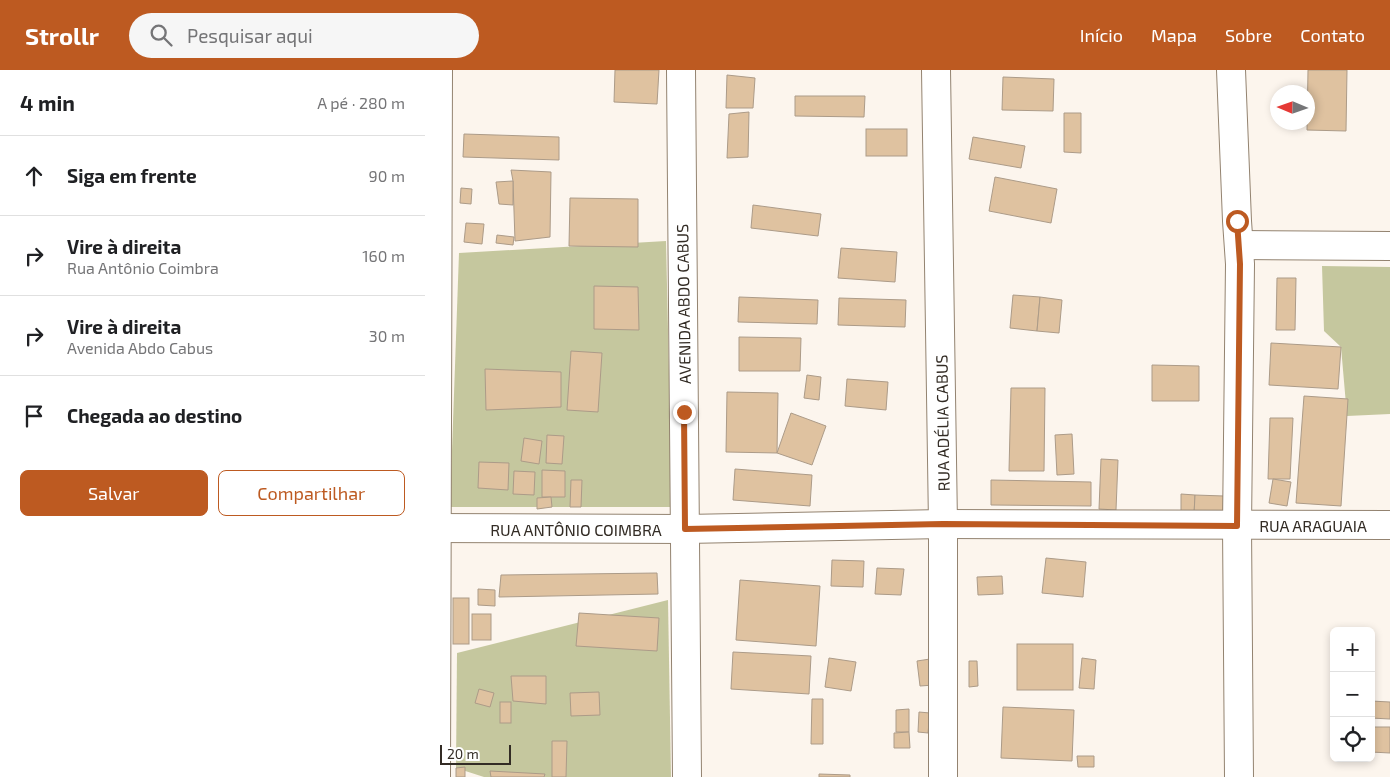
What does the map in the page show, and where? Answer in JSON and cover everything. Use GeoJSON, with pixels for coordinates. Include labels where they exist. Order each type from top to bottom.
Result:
{"type":"FeatureCollection","features":[{"type":"Feature","properties":{"kind":"street"},"geometry":{"type":"LineString","coordinates":[[436,777],[431,528],[438,70]]}},
{"type":"Feature","properties":{"kind":"street","name":"AVENIDA ABDO CABUS"},"geometry":{"type":"LineString","coordinates":[[681,70],[687,777]]}},
{"type":"Feature","properties":{"kind":"street","name":"RUA ADÉLIA CABUS"},"geometry":{"type":"LineString","coordinates":[[936,70],[943,524],[943,777]]}},
{"type":"Feature","properties":{"kind":"street"},"geometry":{"type":"LineString","coordinates":[[1231,70],[1240,264],[1237,526],[1239,777]]}},
{"type":"Feature","properties":{"kind":"street"},"geometry":{"type":"LineString","coordinates":[[1239,244],[1390,246]]}},
{"type":"Feature","properties":{"kind":"street","name":"RUA ANTÔNIO COIMBRA"},"geometry":{"type":"LineString","coordinates":[[431,528],[685,529],[943,524],[1237,526]]}},
{"type":"Feature","properties":{"kind":"street","name":"RUA ARAGUAIA"},"geometry":{"type":"LineString","coordinates":[[1237,526],[1390,525]]}},
{"type":"Feature","properties":{"kind":"green space"},"geometry":{"type":"Polygon","coordinates":[[[666,241],[672,507],[450,507],[459,253],[666,241]]]}},
{"type":"Feature","properties":{"kind":"green space"},"geometry":{"type":"Polygon","coordinates":[[[1322,266],[1390,267],[1390,414],[1347,416],[1341,347],[1324,331],[1322,266]]]}},
{"type":"Feature","properties":{"kind":"green space"},"geometry":{"type":"Polygon","coordinates":[[[668,600],[671,777],[484,777],[456,768],[457,653],[668,600]]]}},
{"type":"Feature","properties":{"kind":"building"},"geometry":{"type":"Polygon","coordinates":[[[615,70],[659,70],[657,104],[614,102],[615,70]]]}},
{"type":"Feature","properties":{"kind":"building"},"geometry":{"type":"Polygon","coordinates":[[[1308,70],[1347,70],[1346,131],[1307,130],[1315,130],[1315,85],[1308,85],[1308,70]]]}},
{"type":"Feature","properties":{"kind":"building"},"geometry":{"type":"Polygon","coordinates":[[[727,75],[755,78],[753,108],[726,108],[727,75]]]}},
{"type":"Feature","properties":{"kind":"building"},"geometry":{"type":"Polygon","coordinates":[[[1003,77],[1054,79],[1053,111],[1002,110],[1003,77]]]}},
{"type":"Feature","properties":{"kind":"building"},"geometry":{"type":"Polygon","coordinates":[[[795,96],[865,96],[864,117],[795,116],[795,96]]]}},
{"type":"Feature","properties":{"kind":"building"},"geometry":{"type":"Polygon","coordinates":[[[749,112],[748,157],[727,158],[729,114],[749,112]]]}},
{"type":"Feature","properties":{"kind":"building"},"geometry":{"type":"Polygon","coordinates":[[[1064,113],[1081,113],[1081,153],[1064,152],[1064,113]]]}},
{"type":"Feature","properties":{"kind":"building"},"geometry":{"type":"Polygon","coordinates":[[[866,129],[907,129],[907,156],[866,156],[866,129]]]}},
{"type":"Feature","properties":{"kind":"building"},"geometry":{"type":"Polygon","coordinates":[[[464,134],[559,137],[559,160],[463,157],[464,134]]]}},
{"type":"Feature","properties":{"kind":"building"},"geometry":{"type":"Polygon","coordinates":[[[973,137],[1025,146],[1021,168],[969,159],[973,137]]]}},
{"type":"Feature","properties":{"kind":"building"},"geometry":{"type":"Polygon","coordinates":[[[511,170],[551,172],[550,237],[515,241],[511,170]]]}},
{"type":"Feature","properties":{"kind":"building"},"geometry":{"type":"Polygon","coordinates":[[[995,177],[1057,189],[1051,223],[989,211],[995,177]]]}},
{"type":"Feature","properties":{"kind":"building"},"geometry":{"type":"Polygon","coordinates":[[[513,181],[513,205],[499,204],[496,182],[513,181]]]}},
{"type":"Feature","properties":{"kind":"building"},"geometry":{"type":"Polygon","coordinates":[[[461,188],[472,189],[471,204],[460,203],[461,188]]]}},
{"type":"Feature","properties":{"kind":"building"},"geometry":{"type":"Polygon","coordinates":[[[570,198],[638,199],[638,247],[569,246],[570,198]]]}},
{"type":"Feature","properties":{"kind":"building"},"geometry":{"type":"Polygon","coordinates":[[[753,205],[821,214],[818,236],[751,228],[753,205]]]}},
{"type":"Feature","properties":{"kind":"building"},"geometry":{"type":"Polygon","coordinates":[[[466,223],[484,224],[482,244],[464,242],[466,223]]]}},
{"type":"Feature","properties":{"kind":"building"},"geometry":{"type":"Polygon","coordinates":[[[497,235],[514,237],[513,245],[496,243],[497,235]]]}},
{"type":"Feature","properties":{"kind":"building"},"geometry":{"type":"Polygon","coordinates":[[[841,248],[897,252],[895,282],[838,278],[841,248]]]}},
{"type":"Feature","properties":{"kind":"building"},"geometry":{"type":"Polygon","coordinates":[[[1277,278],[1296,278],[1295,330],[1276,330],[1277,278]]]}},
{"type":"Feature","properties":{"kind":"building"},"geometry":{"type":"Polygon","coordinates":[[[594,286],[638,287],[639,330],[594,329],[594,286]]]}},
{"type":"Feature","properties":{"kind":"building"},"geometry":{"type":"Polygon","coordinates":[[[1013,295],[1040,297],[1037,331],[1010,328],[1013,295]]]}},
{"type":"Feature","properties":{"kind":"building"},"geometry":{"type":"Polygon","coordinates":[[[739,297],[818,300],[817,324],[738,322],[739,297]]]}},
{"type":"Feature","properties":{"kind":"building"},"geometry":{"type":"Polygon","coordinates":[[[1040,297],[1062,300],[1059,333],[1037,331],[1040,297]]]}},
{"type":"Feature","properties":{"kind":"building"},"geometry":{"type":"Polygon","coordinates":[[[839,298],[906,300],[905,327],[838,325],[839,298]]]}},
{"type":"Feature","properties":{"kind":"building"},"geometry":{"type":"Polygon","coordinates":[[[739,337],[801,338],[800,371],[739,371],[739,337]]]}},
{"type":"Feature","properties":{"kind":"building"},"geometry":{"type":"Polygon","coordinates":[[[1271,343],[1341,347],[1338,389],[1269,385],[1271,343]]]}},
{"type":"Feature","properties":{"kind":"building"},"geometry":{"type":"Polygon","coordinates":[[[571,351],[602,353],[598,412],[567,410],[571,351]]]}},
{"type":"Feature","properties":{"kind":"building"},"geometry":{"type":"Polygon","coordinates":[[[1152,365],[1199,366],[1199,401],[1152,401],[1152,365]]]}},
{"type":"Feature","properties":{"kind":"building"},"geometry":{"type":"Polygon","coordinates":[[[485,369],[561,372],[561,407],[486,410],[485,369]]]}},
{"type":"Feature","properties":{"kind":"building"},"geometry":{"type":"Polygon","coordinates":[[[807,375],[821,377],[819,400],[804,398],[807,375]]]}},
{"type":"Feature","properties":{"kind":"building"},"geometry":{"type":"Polygon","coordinates":[[[847,379],[888,382],[886,410],[845,406],[847,379]]]}},
{"type":"Feature","properties":{"kind":"building"},"geometry":{"type":"Polygon","coordinates":[[[1011,388],[1045,388],[1044,471],[1009,471],[1011,388]]]}},
{"type":"Feature","properties":{"kind":"building"},"geometry":{"type":"Polygon","coordinates":[[[727,392],[778,393],[777,453],[726,452],[727,392]]]}},
{"type":"Feature","properties":{"kind":"building"},"geometry":{"type":"Polygon","coordinates":[[[1304,396],[1348,399],[1341,506],[1296,503],[1304,396]]]}},
{"type":"Feature","properties":{"kind":"building"},"geometry":{"type":"Polygon","coordinates":[[[791,413],[826,426],[812,465],[777,453],[791,413]]]}},
{"type":"Feature","properties":{"kind":"building"},"geometry":{"type":"Polygon","coordinates":[[[1270,418],[1293,418],[1290,479],[1268,479],[1270,418]]]}},
{"type":"Feature","properties":{"kind":"building"},"geometry":{"type":"Polygon","coordinates":[[[1072,434],[1074,474],[1057,475],[1055,435],[1072,434]]]}},
{"type":"Feature","properties":{"kind":"building"},"geometry":{"type":"Polygon","coordinates":[[[547,435],[564,436],[562,464],[546,463],[547,435]]]}},
{"type":"Feature","properties":{"kind":"building"},"geometry":{"type":"Polygon","coordinates":[[[524,438],[542,441],[539,464],[521,461],[524,438]]]}},
{"type":"Feature","properties":{"kind":"building"},"geometry":{"type":"Polygon","coordinates":[[[1101,459],[1118,460],[1116,510],[1099,509],[1101,459]]]}},
{"type":"Feature","properties":{"kind":"building"},"geometry":{"type":"Polygon","coordinates":[[[479,462],[509,463],[508,490],[478,488],[479,462]]]}},
{"type":"Feature","properties":{"kind":"building"},"geometry":{"type":"Polygon","coordinates":[[[735,469],[812,475],[810,506],[733,500],[735,469]]]}},
{"type":"Feature","properties":{"kind":"building"},"geometry":{"type":"Polygon","coordinates":[[[542,470],[565,471],[565,497],[542,497],[542,470]]]}},
{"type":"Feature","properties":{"kind":"building"},"geometry":{"type":"Polygon","coordinates":[[[514,471],[535,472],[534,495],[513,494],[514,471]]]}},
{"type":"Feature","properties":{"kind":"building"},"geometry":{"type":"Polygon","coordinates":[[[1273,479],[1291,482],[1287,506],[1269,503],[1273,479]]]}},
{"type":"Feature","properties":{"kind":"building"},"geometry":{"type":"Polygon","coordinates":[[[571,480],[582,480],[581,507],[570,507],[571,480]]]}},
{"type":"Feature","properties":{"kind":"building"},"geometry":{"type":"Polygon","coordinates":[[[991,480],[1091,482],[1091,506],[991,505],[991,480]]]}},
{"type":"Feature","properties":{"kind":"building"},"geometry":{"type":"Polygon","coordinates":[[[1181,494],[1195,495],[1194,515],[1181,514],[1181,494]]]}},
{"type":"Feature","properties":{"kind":"building"},"geometry":{"type":"Polygon","coordinates":[[[1195,495],[1224,496],[1224,516],[1194,515],[1195,495]]]}},
{"type":"Feature","properties":{"kind":"building"},"geometry":{"type":"Polygon","coordinates":[[[551,497],[552,507],[537,509],[537,498],[551,497]]]}},
{"type":"Feature","properties":{"kind":"building"},"geometry":{"type":"Polygon","coordinates":[[[1046,558],[1086,562],[1083,597],[1042,593],[1046,558]]]}},
{"type":"Feature","properties":{"kind":"building"},"geometry":{"type":"Polygon","coordinates":[[[832,560],[864,561],[863,587],[831,586],[832,560]]]}},
{"type":"Feature","properties":{"kind":"building"},"geometry":{"type":"Polygon","coordinates":[[[877,568],[904,569],[901,595],[875,594],[877,568]]]}},
{"type":"Feature","properties":{"kind":"building"},"geometry":{"type":"Polygon","coordinates":[[[657,573],[658,594],[499,597],[501,575],[657,573]]]}},
{"type":"Feature","properties":{"kind":"building"},"geometry":{"type":"Polygon","coordinates":[[[1002,576],[1003,594],[978,595],[977,577],[1002,576]]]}},
{"type":"Feature","properties":{"kind":"building"},"geometry":{"type":"Polygon","coordinates":[[[740,580],[820,586],[816,646],[736,640],[740,580]]]}},
{"type":"Feature","properties":{"kind":"building"},"geometry":{"type":"Polygon","coordinates":[[[478,589],[495,590],[495,606],[478,605],[478,589]]]}},
{"type":"Feature","properties":{"kind":"building"},"geometry":{"type":"Polygon","coordinates":[[[453,598],[469,598],[469,644],[453,644],[453,598]]]}},
{"type":"Feature","properties":{"kind":"building"},"geometry":{"type":"Polygon","coordinates":[[[579,613],[659,618],[657,651],[576,646],[579,613]]]}},
{"type":"Feature","properties":{"kind":"building"},"geometry":{"type":"Polygon","coordinates":[[[472,614],[491,614],[491,640],[472,640],[472,614]]]}},
{"type":"Feature","properties":{"kind":"building"},"geometry":{"type":"Polygon","coordinates":[[[1017,644],[1073,644],[1073,690],[1017,690],[1017,644]]]}},
{"type":"Feature","properties":{"kind":"building"},"geometry":{"type":"Polygon","coordinates":[[[733,652],[811,656],[809,694],[731,689],[733,652]]]}},
{"type":"Feature","properties":{"kind":"building"},"geometry":{"type":"Polygon","coordinates":[[[829,658],[856,662],[851,691],[825,687],[829,658]]]}},
{"type":"Feature","properties":{"kind":"building"},"geometry":{"type":"Polygon","coordinates":[[[1082,658],[1096,660],[1094,689],[1079,688],[1082,658]]]}},
{"type":"Feature","properties":{"kind":"building"},"geometry":{"type":"Polygon","coordinates":[[[930,659],[934,685],[920,686],[917,661],[930,659]]]}},
{"type":"Feature","properties":{"kind":"building"},"geometry":{"type":"Polygon","coordinates":[[[969,661],[977,661],[978,686],[969,687],[969,661]]]}},
{"type":"Feature","properties":{"kind":"building"},"geometry":{"type":"Polygon","coordinates":[[[511,676],[546,676],[546,704],[513,701],[511,676]]]}},
{"type":"Feature","properties":{"kind":"building"},"geometry":{"type":"Polygon","coordinates":[[[479,689],[494,693],[490,707],[475,703],[479,689]]]}},
{"type":"Feature","properties":{"kind":"building"},"geometry":{"type":"Polygon","coordinates":[[[599,692],[600,715],[571,716],[570,693],[599,692]]]}},
{"type":"Feature","properties":{"kind":"building"},"geometry":{"type":"Polygon","coordinates":[[[812,699],[823,699],[823,744],[811,744],[812,699]]]}},
{"type":"Feature","properties":{"kind":"building"},"geometry":{"type":"Polygon","coordinates":[[[1375,701],[1390,702],[1390,719],[1375,718],[1375,701]]]}},
{"type":"Feature","properties":{"kind":"building"},"geometry":{"type":"Polygon","coordinates":[[[500,702],[511,702],[511,723],[500,723],[500,702]]]}},
{"type":"Feature","properties":{"kind":"building"},"geometry":{"type":"Polygon","coordinates":[[[1003,707],[1074,710],[1072,761],[1001,758],[1003,707]]]}},
{"type":"Feature","properties":{"kind":"building"},"geometry":{"type":"Polygon","coordinates":[[[909,709],[909,732],[896,732],[896,710],[909,709]]]}},
{"type":"Feature","properties":{"kind":"building"},"geometry":{"type":"Polygon","coordinates":[[[919,712],[930,713],[928,733],[918,732],[919,712]]]}},
{"type":"Feature","properties":{"kind":"building"},"geometry":{"type":"Polygon","coordinates":[[[1375,727],[1390,727],[1390,753],[1375,752],[1375,727]]]}},
{"type":"Feature","properties":{"kind":"building"},"geometry":{"type":"Polygon","coordinates":[[[909,732],[910,748],[894,748],[894,733],[909,732]]]}},
{"type":"Feature","properties":{"kind":"building"},"geometry":{"type":"Polygon","coordinates":[[[552,741],[567,741],[566,777],[552,777],[552,741]]]}},
{"type":"Feature","properties":{"kind":"building"},"geometry":{"type":"Polygon","coordinates":[[[1077,756],[1094,756],[1094,767],[1078,767],[1077,756]]]}},
{"type":"Feature","properties":{"kind":"building"},"geometry":{"type":"Polygon","coordinates":[[[465,767],[465,777],[456,777],[456,768],[465,767]]]}},
{"type":"Feature","properties":{"kind":"building"},"geometry":{"type":"Polygon","coordinates":[[[490,771],[545,774],[544,777],[491,777],[490,771]]]}},
{"type":"Feature","properties":{"kind":"building"},"geometry":{"type":"Polygon","coordinates":[[[819,774],[850,775],[850,777],[819,777],[819,774]]]}},
{"type":"Feature","properties":{"kind":"route"},"geometry":{"type":"LineString","coordinates":[[684,412],[685,529],[943,524],[1237,526],[1240,264],[1237,221]]}}]}
